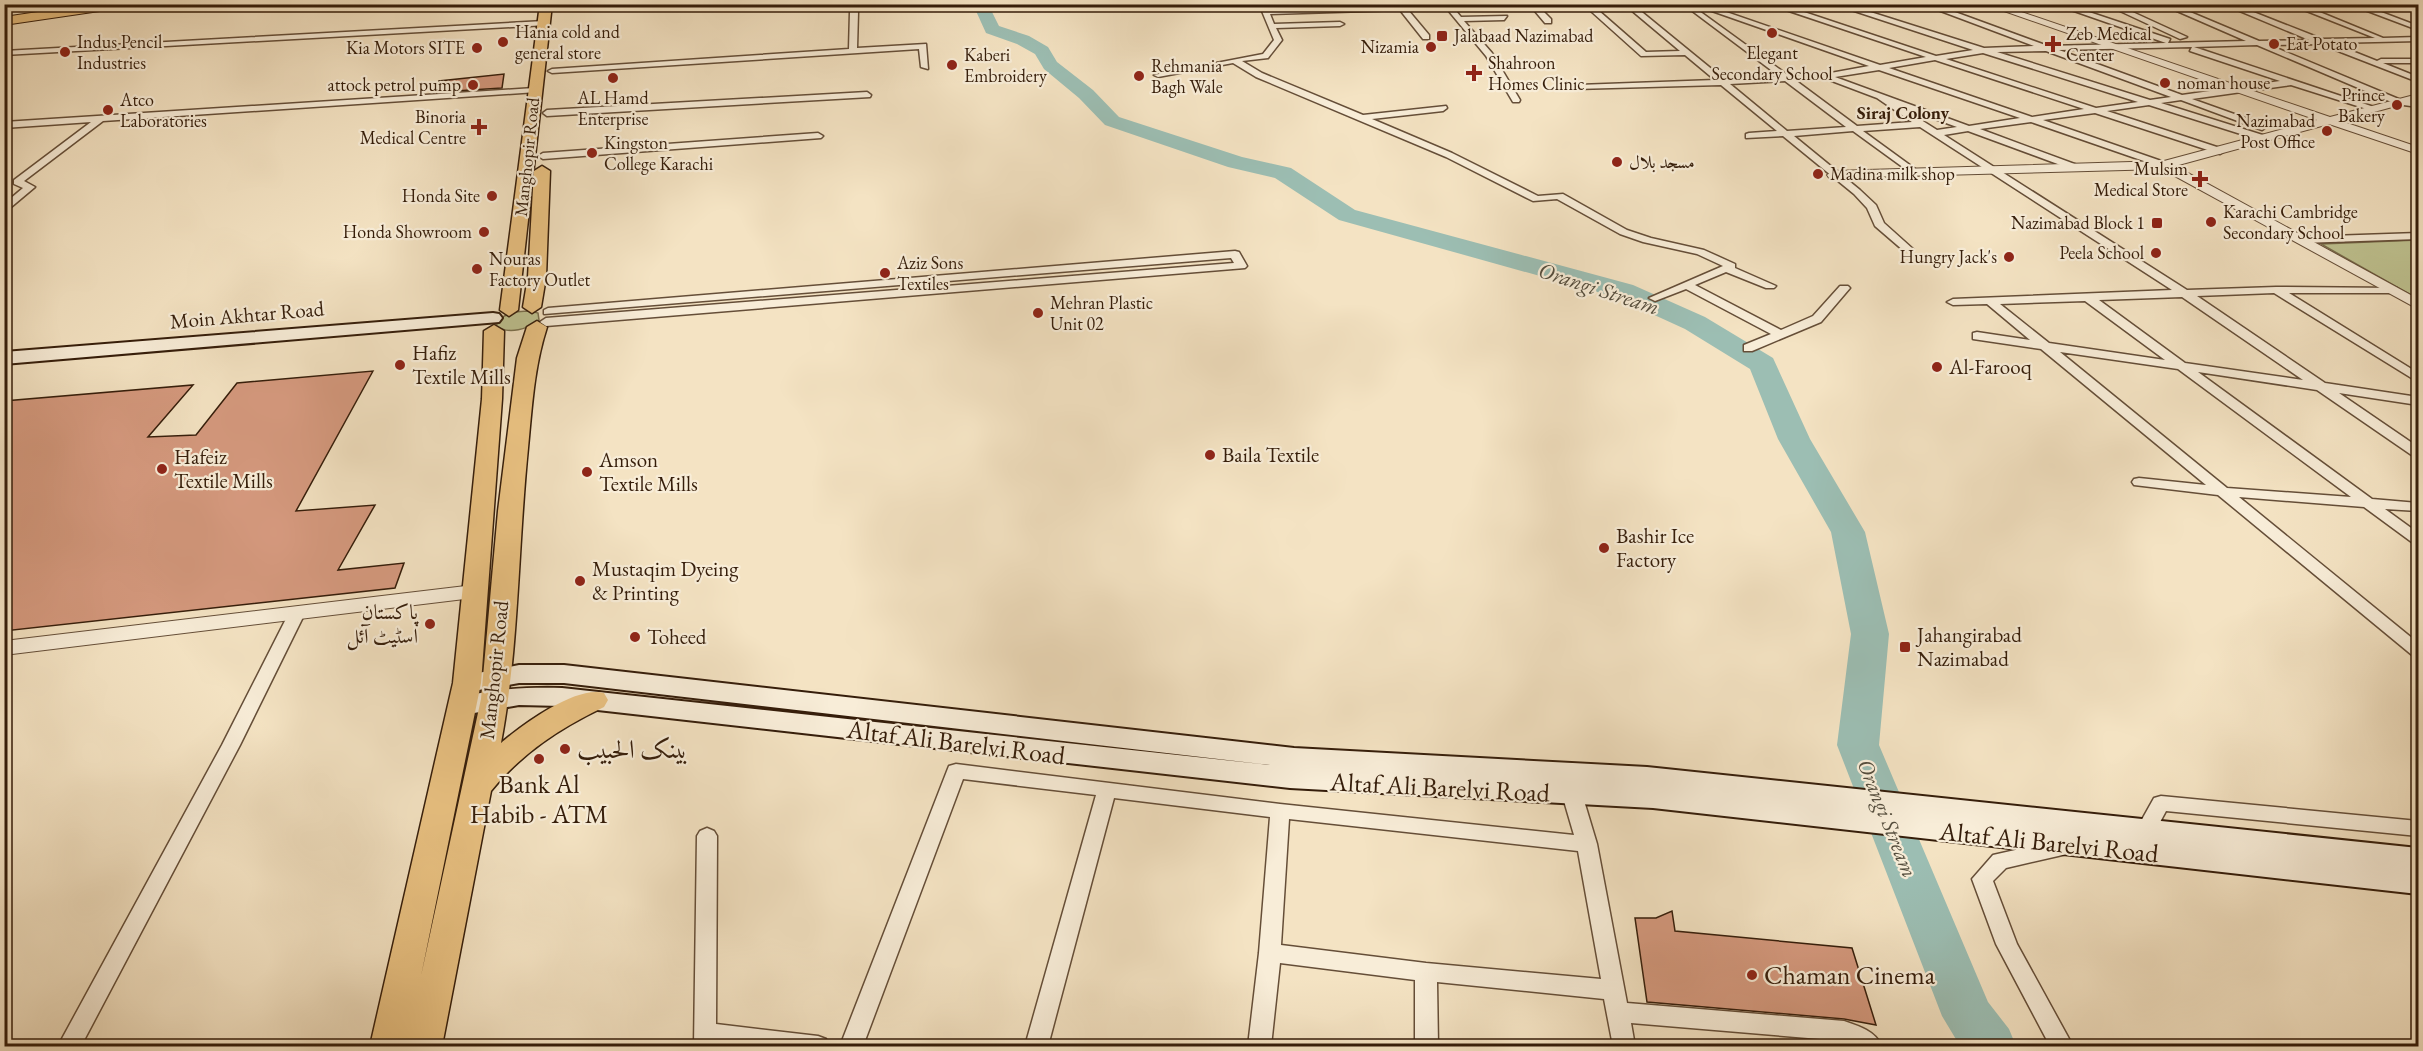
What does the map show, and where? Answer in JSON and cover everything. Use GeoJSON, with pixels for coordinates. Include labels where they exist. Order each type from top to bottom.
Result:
{"type":"FeatureCollection","features":[{"type":"Feature","properties":{"kind":"highway"},"geometry":{"type":"LineString","coordinates":[[4,17],[66,4]]}},
{"type":"Feature","properties":{"kind":"highway"},"geometry":{"type":"LineString","coordinates":[[4,17],[80,4]]}},
{"type":"Feature","properties":{"kind":"highway"},"geometry":{"type":"LineString","coordinates":[[4,17],[98,4]]}},
{"type":"Feature","properties":{"kind":"highway"},"geometry":{"type":"LineString","coordinates":[[4,17],[120,4]]}},
{"type":"Feature","properties":{"kind":"main road","name":"Manghopir Road"},"geometry":{"type":"LineString","coordinates":[[388,1047],[465,694],[492,399],[492,357],[496,321],[546,4]]}},
{"type":"Feature","properties":{"kind":"main road","name":"Manghopir Road"},"geometry":{"type":"LineString","coordinates":[[424,1047],[478,787],[496,688],[510,511],[528,353],[541,317],[537,277],[543,156],[561,4]]}},
{"type":"Feature","properties":{"kind":"main road"},"geometry":{"type":"LineString","coordinates":[[496,321],[541,317]]}},
{"type":"Feature","properties":{"kind":"main road"},"geometry":{"type":"LineString","coordinates":[[496,321],[514,333],[541,317]]}},
{"type":"Feature","properties":{"kind":"main road","name":"Moin Akhtar Road"},"geometry":{"type":"LineString","coordinates":[[4,358],[496,321]]}},
{"type":"Feature","properties":{"kind":"main road","name":"Moin Akhtar Road"},"geometry":{"type":"LineString","coordinates":[[4,369],[496,321]]}},
{"type":"Feature","properties":{"kind":"main road"},"geometry":{"type":"LineString","coordinates":[[492,357],[512,349],[528,353]]}},
{"type":"Feature","properties":{"kind":"main road","name":"Altaf Ali Barelvi Road"},"geometry":{"type":"LineString","coordinates":[[465,694],[564,674],[1294,758],[1650,787],[1952,819],[2145,832],[2418,860]]}},
{"type":"Feature","properties":{"kind":"main road","name":"Altaf Ali Barelvi Road"},"geometry":{"type":"LineString","coordinates":[[496,688],[535,695],[1290,778],[1572,794],[1650,787]]}},
{"type":"Feature","properties":{"kind":"main road"},"geometry":{"type":"LineString","coordinates":[[478,787],[515,745],[548,722],[594,700]]}},
{"type":"Feature","properties":{"kind":"main road","name":"Altaf Ali Barelvi Road"},"geometry":{"type":"LineString","coordinates":[[1952,819],[2075,844],[2418,882]]}},
{"type":"Feature","properties":{"kind":"street"},"geometry":{"type":"LineString","coordinates":[[1446,4],[1489,55],[1516,100]]}},
{"type":"Feature","properties":{"kind":"street"},"geometry":{"type":"LineString","coordinates":[[1532,4],[1548,21]]}},
{"type":"Feature","properties":{"kind":"street"},"geometry":{"type":"LineString","coordinates":[[1586,4],[1644,54],[1686,53]]}},
{"type":"Feature","properties":{"kind":"street"},"geometry":{"type":"LineString","coordinates":[[1627,4],[1864,199],[1872,207],[1879,224],[1908,249]]}},
{"type":"Feature","properties":{"kind":"street"},"geometry":{"type":"LineString","coordinates":[[1687,4],[1915,173]]}},
{"type":"Feature","properties":{"kind":"street"},"geometry":{"type":"LineString","coordinates":[[1695,4],[2164,165],[2418,304]]}},
{"type":"Feature","properties":{"kind":"street"},"geometry":{"type":"LineString","coordinates":[[1771,4],[2220,151]]}},
{"type":"Feature","properties":{"kind":"street"},"geometry":{"type":"LineString","coordinates":[[1836,4],[2266,139]]}},
{"type":"Feature","properties":{"kind":"street"},"geometry":{"type":"LineString","coordinates":[[1863,4],[1946,39]]}},
{"type":"Feature","properties":{"kind":"street"},"geometry":{"type":"LineString","coordinates":[[1925,4],[2282,135]]}},
{"type":"Feature","properties":{"kind":"street"},"geometry":{"type":"LineString","coordinates":[[1988,4],[2418,151]]}},
{"type":"Feature","properties":{"kind":"street"},"geometry":{"type":"LineString","coordinates":[[2056,4],[2376,109]]}},
{"type":"Feature","properties":{"kind":"street"},"geometry":{"type":"LineString","coordinates":[[2108,4],[2257,70]]}},
{"type":"Feature","properties":{"kind":"street"},"geometry":{"type":"LineString","coordinates":[[2164,4],[2401,101],[2418,104]]}},
{"type":"Feature","properties":{"kind":"street"},"geometry":{"type":"LineString","coordinates":[[2226,4],[2418,80]]}},
{"type":"Feature","properties":{"kind":"street"},"geometry":{"type":"LineString","coordinates":[[2292,4],[2388,40]]}},
{"type":"Feature","properties":{"kind":"street"},"geometry":{"type":"LineString","coordinates":[[2352,4],[2418,28]]}},
{"type":"Feature","properties":{"kind":"street"},"geometry":{"type":"LineString","coordinates":[[1158,75],[1264,56],[1278,40],[1264,8],[1400,6],[1426,37]]}},
{"type":"Feature","properties":{"kind":"street"},"geometry":{"type":"LineString","coordinates":[[1458,19],[1504,18],[1498,11]]}},
{"type":"Feature","properties":{"kind":"street"},"geometry":{"type":"LineString","coordinates":[[853,51],[854,12]]}},
{"type":"Feature","properties":{"kind":"street"},"geometry":{"type":"LineString","coordinates":[[4,53],[544,23]]}},
{"type":"Feature","properties":{"kind":"street"},"geometry":{"type":"LineString","coordinates":[[1272,26],[1340,24]]}},
{"type":"Feature","properties":{"kind":"street"},"geometry":{"type":"LineString","coordinates":[[1578,87],[1723,83],[1825,76],[1985,50],[2418,39]]}},
{"type":"Feature","properties":{"kind":"street"},"geometry":{"type":"LineString","coordinates":[[552,71],[923,46],[925,68]]}},
{"type":"Feature","properties":{"kind":"street"},"geometry":{"type":"LineString","coordinates":[[1234,60],[1259,75],[1449,155],[1537,199],[1559,196],[1586,214],[1625,232],[1703,252],[1731,266],[1655,298]]}},
{"type":"Feature","properties":{"kind":"street"},"geometry":{"type":"LineString","coordinates":[[2374,62],[2418,61]]}},
{"type":"Feature","properties":{"kind":"street"},"geometry":{"type":"LineString","coordinates":[[1825,76],[2077,168]]}},
{"type":"Feature","properties":{"kind":"street"},"geometry":{"type":"LineString","coordinates":[[1937,133],[2291,82]]}},
{"type":"Feature","properties":{"kind":"street"},"geometry":{"type":"LineString","coordinates":[[4,125],[534,90]]}},
{"type":"Feature","properties":{"kind":"street"},"geometry":{"type":"LineString","coordinates":[[548,113],[867,95]]}},
{"type":"Feature","properties":{"kind":"street"},"geometry":{"type":"LineString","coordinates":[[1833,175],[2164,165],[2333,122],[2418,97]]}},
{"type":"Feature","properties":{"kind":"street"},"geometry":{"type":"LineString","coordinates":[[1881,98],[2184,293],[2418,453]]}},
{"type":"Feature","properties":{"kind":"street"},"geometry":{"type":"LineString","coordinates":[[1363,118],[1443,108]]}},
{"type":"Feature","properties":{"kind":"street"},"geometry":{"type":"LineString","coordinates":[[4,210],[30,187],[17,182],[100,118]]}},
{"type":"Feature","properties":{"kind":"street"},"geometry":{"type":"LineString","coordinates":[[1749,136],[1921,124]]}},
{"type":"Feature","properties":{"kind":"street"},"geometry":{"type":"LineString","coordinates":[[543,156],[818,136]]}},
{"type":"Feature","properties":{"kind":"street"},"geometry":{"type":"LineString","coordinates":[[2301,240],[2418,236]]}},
{"type":"Feature","properties":{"kind":"street"},"geometry":{"type":"LineString","coordinates":[[541,317],[1054,275],[1241,266],[1235,254],[1054,275]]}},
{"type":"Feature","properties":{"kind":"street"},"geometry":{"type":"LineString","coordinates":[[1726,268],[1770,286]]}},
{"type":"Feature","properties":{"kind":"street"},"geometry":{"type":"LineString","coordinates":[[1686,285],[1782,335]]}},
{"type":"Feature","properties":{"kind":"street"},"geometry":{"type":"LineString","coordinates":[[1748,348],[1817,319],[1844,288]]}},
{"type":"Feature","properties":{"kind":"street"},"geometry":{"type":"LineString","coordinates":[[1953,302],[2276,290],[2393,290]]}},
{"type":"Feature","properties":{"kind":"street"},"geometry":{"type":"LineString","coordinates":[[2276,290],[2418,378]]}},
{"type":"Feature","properties":{"kind":"street"},"geometry":{"type":"LineString","coordinates":[[2086,296],[2418,540]]}},
{"type":"Feature","properties":{"kind":"street"},"geometry":{"type":"LineString","coordinates":[[1990,301],[2228,492],[2418,651]]}},
{"type":"Feature","properties":{"kind":"street"},"geometry":{"type":"LineString","coordinates":[[1977,336],[2418,401]]}},
{"type":"Feature","properties":{"kind":"street"},"geometry":{"type":"LineString","coordinates":[[2139,482],[2228,492],[2418,507]]}},
{"type":"Feature","properties":{"kind":"street"},"geometry":{"type":"LineString","coordinates":[[4,648],[474,592]]}},
{"type":"Feature","properties":{"kind":"street"},"geometry":{"type":"LineString","coordinates":[[69,1047],[231,745],[297,613]]}},
{"type":"Feature","properties":{"kind":"street"},"geometry":{"type":"LineString","coordinates":[[851,1047],[956,771],[1280,811],[1587,844]]}},
{"type":"Feature","properties":{"kind":"street"},"geometry":{"type":"LineString","coordinates":[[1036,1047],[1107,789]]}},
{"type":"Feature","properties":{"kind":"street"},"geometry":{"type":"LineString","coordinates":[[1572,794],[1587,844],[1624,1047]]}},
{"type":"Feature","properties":{"kind":"street"},"geometry":{"type":"LineString","coordinates":[[2145,832],[2161,803],[2418,829]]}},
{"type":"Feature","properties":{"kind":"street"},"geometry":{"type":"LineString","coordinates":[[1260,1047],[1270,953],[1280,811]]}},
{"type":"Feature","properties":{"kind":"street"},"geometry":{"type":"LineString","coordinates":[[707,836],[705,1040],[818,1047]]}},
{"type":"Feature","properties":{"kind":"street"},"geometry":{"type":"LineString","coordinates":[[2062,1047],[2016,970],[1990,907],[1982,879],[2000,861],[2075,844]]}},
{"type":"Feature","properties":{"kind":"street"},"geometry":{"type":"LineString","coordinates":[[1270,953],[1426,972],[1616,1001],[1844,1031],[1855,1035],[1870,1047]]}},
{"type":"Feature","properties":{"kind":"street"},"geometry":{"type":"LineString","coordinates":[[1426,972],[1426,1047]]}},
{"type":"Feature","properties":{"kind":"green space"},"geometry":{"type":"Polygon","coordinates":[[[2418,240],[2418,299],[2321,244],[2418,240]]]}},
{"type":"Feature","properties":{"kind":"green space"},"geometry":{"type":"Polygon","coordinates":[[[531,311],[538,313],[539,320],[529,326],[518,330],[507,330],[496,326],[498,321],[506,315],[531,311]]]}},
{"type":"Feature","properties":{"kind":"building","name":"attock petrol pump"},"geometry":{"type":"Polygon","coordinates":[[[504,74],[502,88],[440,92],[439,81],[504,74]]]}},
{"type":"Feature","properties":{"kind":"building","name":"Hafeiz Textile Mills"},"geometry":{"type":"Polygon","coordinates":[[[373,371],[296,511],[375,505],[338,570],[404,563],[395,588],[4,631],[4,401],[193,385],[148,437],[196,435],[237,383],[373,371]]]}},
{"type":"Feature","properties":{"kind":"building","name":"Chaman Cinema"},"geometry":{"type":"Polygon","coordinates":[[[1672,911],[1675,931],[1852,948],[1876,1025],[1844,1019],[1647,1002],[1635,918],[1656,918],[1672,911]]]}},
{"type":"Feature","properties":{"kind":"waterway","name":"Orangi Stream"},"geometry":{"type":"LineString","coordinates":[[991,4],[984,11],[992,29],[1023,40],[1042,51],[1050,65],[1086,94],[1112,121],[1236,162],[1283,173],[1347,215],[1624,291],[1695,323],[1763,364],[1794,439],[1848,532],[1870,634],[1858,745],[1968,1016],[1990,1046]]}},
{"type":"Feature","properties":{"kind":"place","name":"Elegant Secondary School"},"geometry":{"type":"Point","coordinates":[1772,33]}},
{"type":"Feature","properties":{"kind":"place","name":"Jalabaad Nazimabad"},"geometry":{"type":"Point","coordinates":[1442,36]}},
{"type":"Feature","properties":{"kind":"place","name":"Hania cold and general store"},"geometry":{"type":"Point","coordinates":[503,42]}},
{"type":"Feature","properties":{"kind":"place","name":"Zeb Medical Center"},"geometry":{"type":"Point","coordinates":[2053,44]}},
{"type":"Feature","properties":{"kind":"place","name":"Eat Potato"},"geometry":{"type":"Point","coordinates":[2274,44]}},
{"type":"Feature","properties":{"kind":"place","name":"Nizamia"},"geometry":{"type":"Point","coordinates":[1431,47]}},
{"type":"Feature","properties":{"kind":"place","name":"Kia Motors SITE"},"geometry":{"type":"Point","coordinates":[477,48]}},
{"type":"Feature","properties":{"kind":"place","name":"Indus Pencil Industries"},"geometry":{"type":"Point","coordinates":[65,52]}},
{"type":"Feature","properties":{"kind":"place","name":"Kaberi Embroidery"},"geometry":{"type":"Point","coordinates":[952,65]}},
{"type":"Feature","properties":{"kind":"place","name":"Shahroon Homes Clinic"},"geometry":{"type":"Point","coordinates":[1474,73]}},
{"type":"Feature","properties":{"kind":"place","name":"Rehmania Bagh Wale"},"geometry":{"type":"Point","coordinates":[1139,76]}},
{"type":"Feature","properties":{"kind":"place","name":"AL Hamd Enterprise"},"geometry":{"type":"Point","coordinates":[613,78]}},
{"type":"Feature","properties":{"kind":"place","name":"noman house"},"geometry":{"type":"Point","coordinates":[2165,83]}},
{"type":"Feature","properties":{"kind":"place","name":"attock petrol pump"},"geometry":{"type":"Point","coordinates":[473,85]}},
{"type":"Feature","properties":{"kind":"place","name":"Prince Bakery"},"geometry":{"type":"Point","coordinates":[2397,105]}},
{"type":"Feature","properties":{"kind":"place","name":"Atco Laboratories"},"geometry":{"type":"Point","coordinates":[108,110]}},
{"type":"Feature","properties":{"kind":"place","name":"Binoria Medical Centre"},"geometry":{"type":"Point","coordinates":[479,127]}},
{"type":"Feature","properties":{"kind":"place","name":"Nazimabad Post Office"},"geometry":{"type":"Point","coordinates":[2327,131]}},
{"type":"Feature","properties":{"kind":"place","name":"Kingston College Karachi"},"geometry":{"type":"Point","coordinates":[592,153]}},
{"type":"Feature","properties":{"kind":"place","name":"مسجد بلال"},"geometry":{"type":"Point","coordinates":[1617,162]}},
{"type":"Feature","properties":{"kind":"place","name":"Madina milk shop"},"geometry":{"type":"Point","coordinates":[1818,174]}},
{"type":"Feature","properties":{"kind":"place","name":"Mulsim Medical Store"},"geometry":{"type":"Point","coordinates":[2200,179]}},
{"type":"Feature","properties":{"kind":"place","name":"Honda Site"},"geometry":{"type":"Point","coordinates":[492,196]}},
{"type":"Feature","properties":{"kind":"place","name":"Karachi Cambridge Secondary School"},"geometry":{"type":"Point","coordinates":[2211,222]}},
{"type":"Feature","properties":{"kind":"place","name":"Nazimabad Block 1"},"geometry":{"type":"Point","coordinates":[2157,223]}},
{"type":"Feature","properties":{"kind":"place","name":"Honda Showroom"},"geometry":{"type":"Point","coordinates":[484,232]}},
{"type":"Feature","properties":{"kind":"place","name":"Peela School"},"geometry":{"type":"Point","coordinates":[2156,253]}},
{"type":"Feature","properties":{"kind":"place","name":"Hungry Jack's"},"geometry":{"type":"Point","coordinates":[2009,257]}},
{"type":"Feature","properties":{"kind":"place","name":"Nouras Factory Outlet"},"geometry":{"type":"Point","coordinates":[477,269]}},
{"type":"Feature","properties":{"kind":"place","name":"Aziz Sons Textiles"},"geometry":{"type":"Point","coordinates":[885,273]}},
{"type":"Feature","properties":{"kind":"place","name":"Mehran Plastic Unit 02"},"geometry":{"type":"Point","coordinates":[1038,313]}},
{"type":"Feature","properties":{"kind":"place","name":"Hafiz Textile Mills"},"geometry":{"type":"Point","coordinates":[400,365]}},
{"type":"Feature","properties":{"kind":"place","name":"Al-Farooq"},"geometry":{"type":"Point","coordinates":[1937,367]}},
{"type":"Feature","properties":{"kind":"place","name":"Baila Textile"},"geometry":{"type":"Point","coordinates":[1210,455]}},
{"type":"Feature","properties":{"kind":"place","name":"Hafeiz Textile Mills"},"geometry":{"type":"Point","coordinates":[162,469]}},
{"type":"Feature","properties":{"kind":"place","name":"Amson Textile Mills"},"geometry":{"type":"Point","coordinates":[587,472]}},
{"type":"Feature","properties":{"kind":"place","name":"Bashir Ice Factory"},"geometry":{"type":"Point","coordinates":[1604,548]}},
{"type":"Feature","properties":{"kind":"place","name":"Mustaqim Dyeing & Printing"},"geometry":{"type":"Point","coordinates":[580,581]}},
{"type":"Feature","properties":{"kind":"place","name":"پاکستان اسٹیٹ آئل"},"geometry":{"type":"Point","coordinates":[430,624]}},
{"type":"Feature","properties":{"kind":"place","name":"Toheed"},"geometry":{"type":"Point","coordinates":[635,637]}},
{"type":"Feature","properties":{"kind":"place","name":"Jahangirabad Nazimabad"},"geometry":{"type":"Point","coordinates":[1905,647]}},
{"type":"Feature","properties":{"kind":"place","name":"بينک الحبيب"},"geometry":{"type":"Point","coordinates":[565,749]}},
{"type":"Feature","properties":{"kind":"place","name":"Bank Al Habib - ATM"},"geometry":{"type":"Point","coordinates":[539,759]}},
{"type":"Feature","properties":{"kind":"place","name":"Chaman Cinema"},"geometry":{"type":"Point","coordinates":[1752,975]}},
{"type":"Feature","properties":{"kind":"district","name":"Siraj Colony"},"geometry":{"type":"Point","coordinates":[1903,113]}}]}
